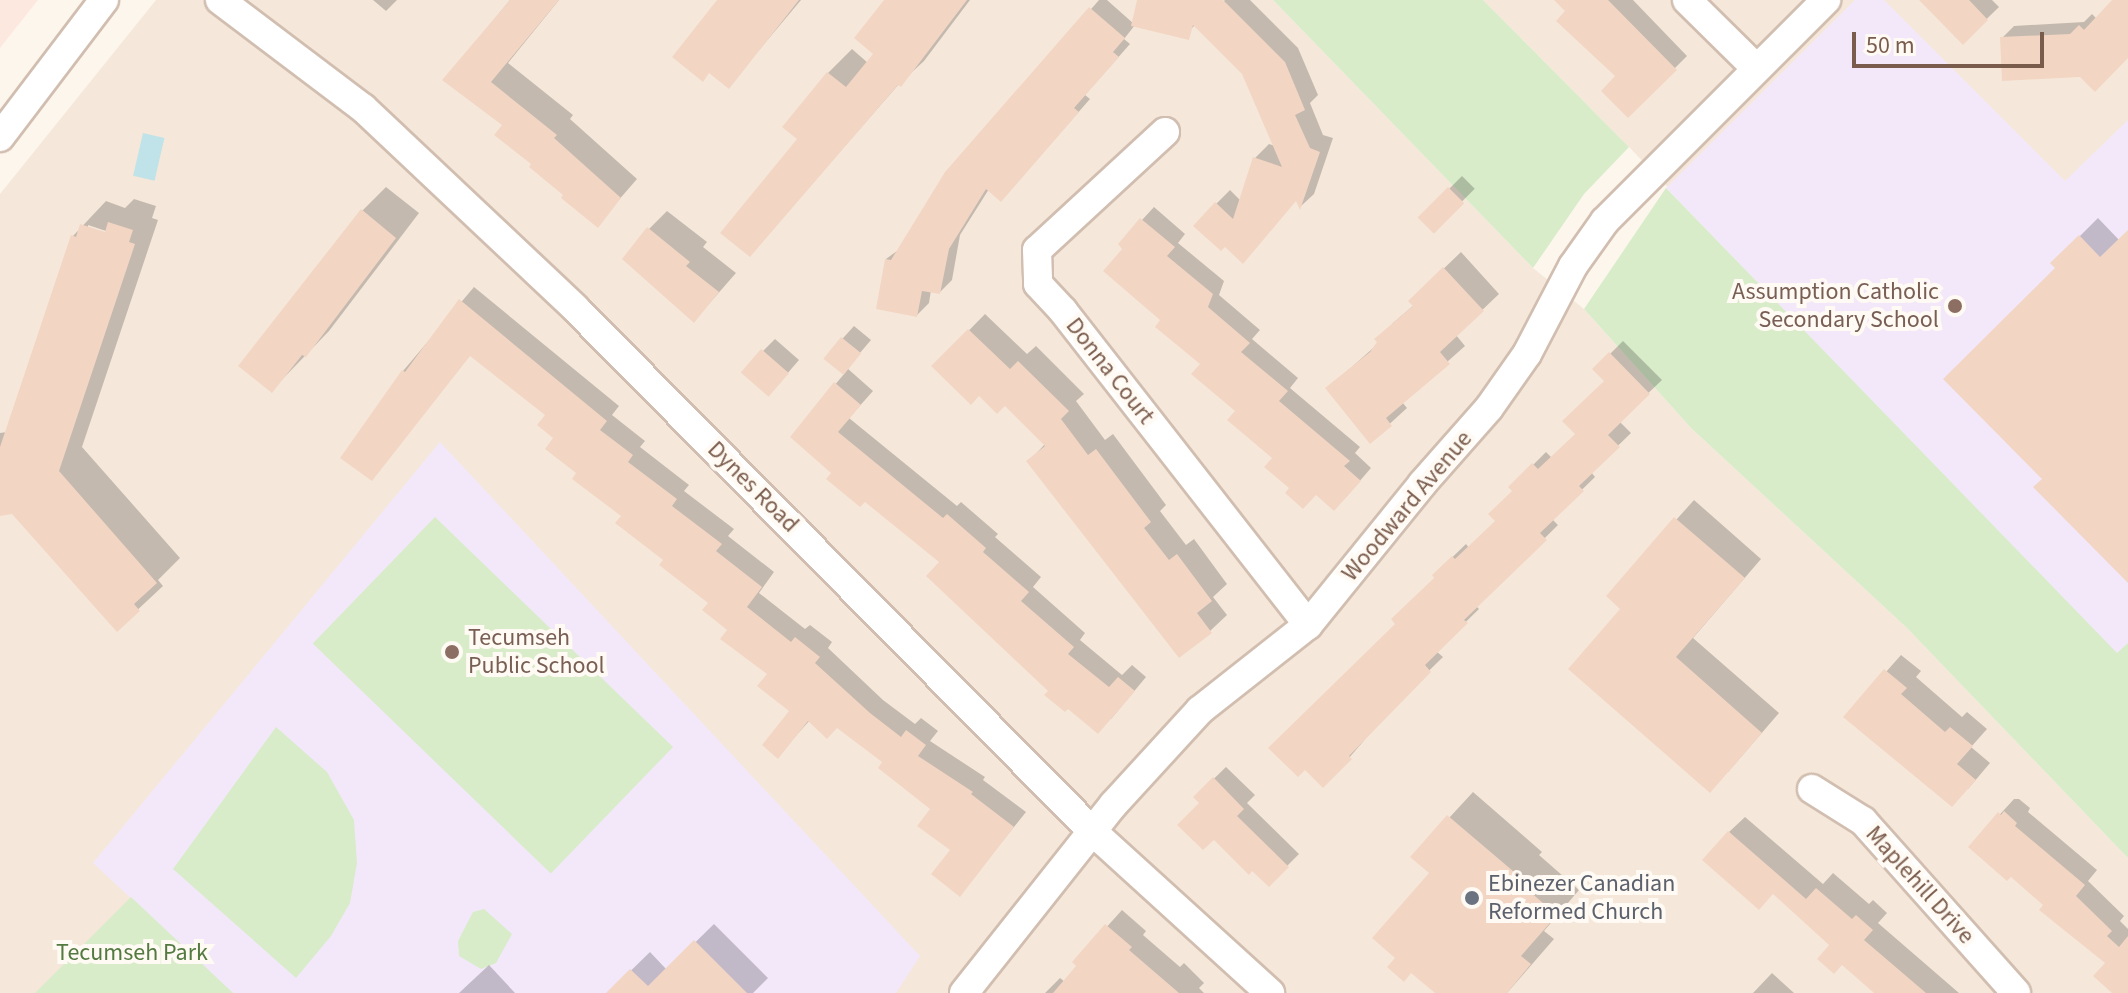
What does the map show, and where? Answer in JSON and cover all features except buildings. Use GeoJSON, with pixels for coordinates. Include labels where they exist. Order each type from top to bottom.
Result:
{"type":"FeatureCollection","features":[{"type":"Feature","properties":{"kind":"street"},"geometry":{"type":"LineString","coordinates":[[0,137],[104,0]]}},
{"type":"Feature","properties":{"kind":"street","name":"Dynes Road"},"geometry":{"type":"LineString","coordinates":[[220,0],[363,108],[575,308],[1092,831],[1270,993]]}},
{"type":"Feature","properties":{"kind":"street"},"geometry":{"type":"LineString","coordinates":[[1687,0],[1756,68]]}},
{"type":"Feature","properties":{"kind":"street","name":"Woodward Avenue"},"geometry":{"type":"LineString","coordinates":[[964,993],[1092,831],[1200,710],[1308,625],[1422,484],[1489,408],[1527,354],[1573,266],[1605,221],[1826,0]]}},
{"type":"Feature","properties":{"kind":"street","name":"Donna Court"},"geometry":{"type":"LineString","coordinates":[[1165,132],[1037,250],[1038,284],[1063,311],[1308,625]]}},
{"type":"Feature","properties":{"kind":"street","name":"Maplehill Drive"},"geometry":{"type":"LineString","coordinates":[[1812,789],[1863,821],[2016,993]]}},
{"type":"Feature","properties":{"kind":"shaded area"},"geometry":{"type":"Polygon","coordinates":[[[0,0],[38,0],[0,48],[0,0]]]}},
{"type":"Feature","properties":{"kind":"shaded area"},"geometry":{"type":"Polygon","coordinates":[[[156,0],[1273,0],[1533,268],[1584,309],[1691,428],[1907,628],[2128,858],[2128,993],[0,993],[0,194],[156,0]]]}},
{"type":"Feature","properties":{"kind":"shaded area","name":"Assumption Catholic Secondary School"},"geometry":{"type":"Polygon","coordinates":[[[1483,0],[2128,0],[2128,664],[1629,147],[1483,0]]]}},
{"type":"Feature","properties":{"kind":"shaded area","name":"Assumption Catholic Secondary School"},"geometry":{"type":"Polygon","coordinates":[[[1855,0],[1884,0],[2065,181],[2128,120],[2128,644],[2117,654],[1666,188],[1855,0]]]}},
{"type":"Feature","properties":{"kind":"shaded area","name":"Tecumseh Public School"},"geometry":{"type":"Polygon","coordinates":[[[440,442],[920,956],[896,993],[233,993],[93,863],[440,442]]]}},
{"type":"Feature","properties":{"kind":"green space"},"geometry":{"type":"Polygon","coordinates":[[[1273,0],[1483,0],[1629,147],[1584,194],[1533,268],[1273,0]]]}},
{"type":"Feature","properties":{"kind":"green space"},"geometry":{"type":"Polygon","coordinates":[[[1666,188],[2117,653],[2128,643],[2128,858],[1907,628],[1691,428],[1584,309],[1666,188]]]}},
{"type":"Feature","properties":{"kind":"green space"},"geometry":{"type":"Polygon","coordinates":[[[435,517],[673,747],[551,874],[313,644],[435,517]]]}},
{"type":"Feature","properties":{"kind":"green space"},"geometry":{"type":"Polygon","coordinates":[[[276,727],[327,772],[354,820],[357,863],[350,903],[331,936],[296,978],[173,869],[276,727]]]}},
{"type":"Feature","properties":{"kind":"green space","name":"Tecumseh Park"},"geometry":{"type":"Polygon","coordinates":[[[131,897],[233,993],[35,993],[131,897]]]}},
{"type":"Feature","properties":{"kind":"green space"},"geometry":{"type":"Polygon","coordinates":[[[484,909],[512,934],[496,963],[481,969],[459,956],[458,941],[473,912],[484,909]]]}},
{"type":"Feature","properties":{"kind":"water"},"geometry":{"type":"Polygon","coordinates":[[[143,133],[164,138],[155,181],[133,176],[143,133]]]}},
{"type":"Feature","properties":{"kind":"place","name":"Assumption Catholic Secondary School"},"geometry":{"type":"Point","coordinates":[1955,306]}},
{"type":"Feature","properties":{"kind":"place","name":"Tecumseh Public School"},"geometry":{"type":"Point","coordinates":[452,652]}},
{"type":"Feature","properties":{"kind":"place","name":"Ebinezer Canadian Reformed Church"},"geometry":{"type":"Point","coordinates":[1472,898]}}]}
